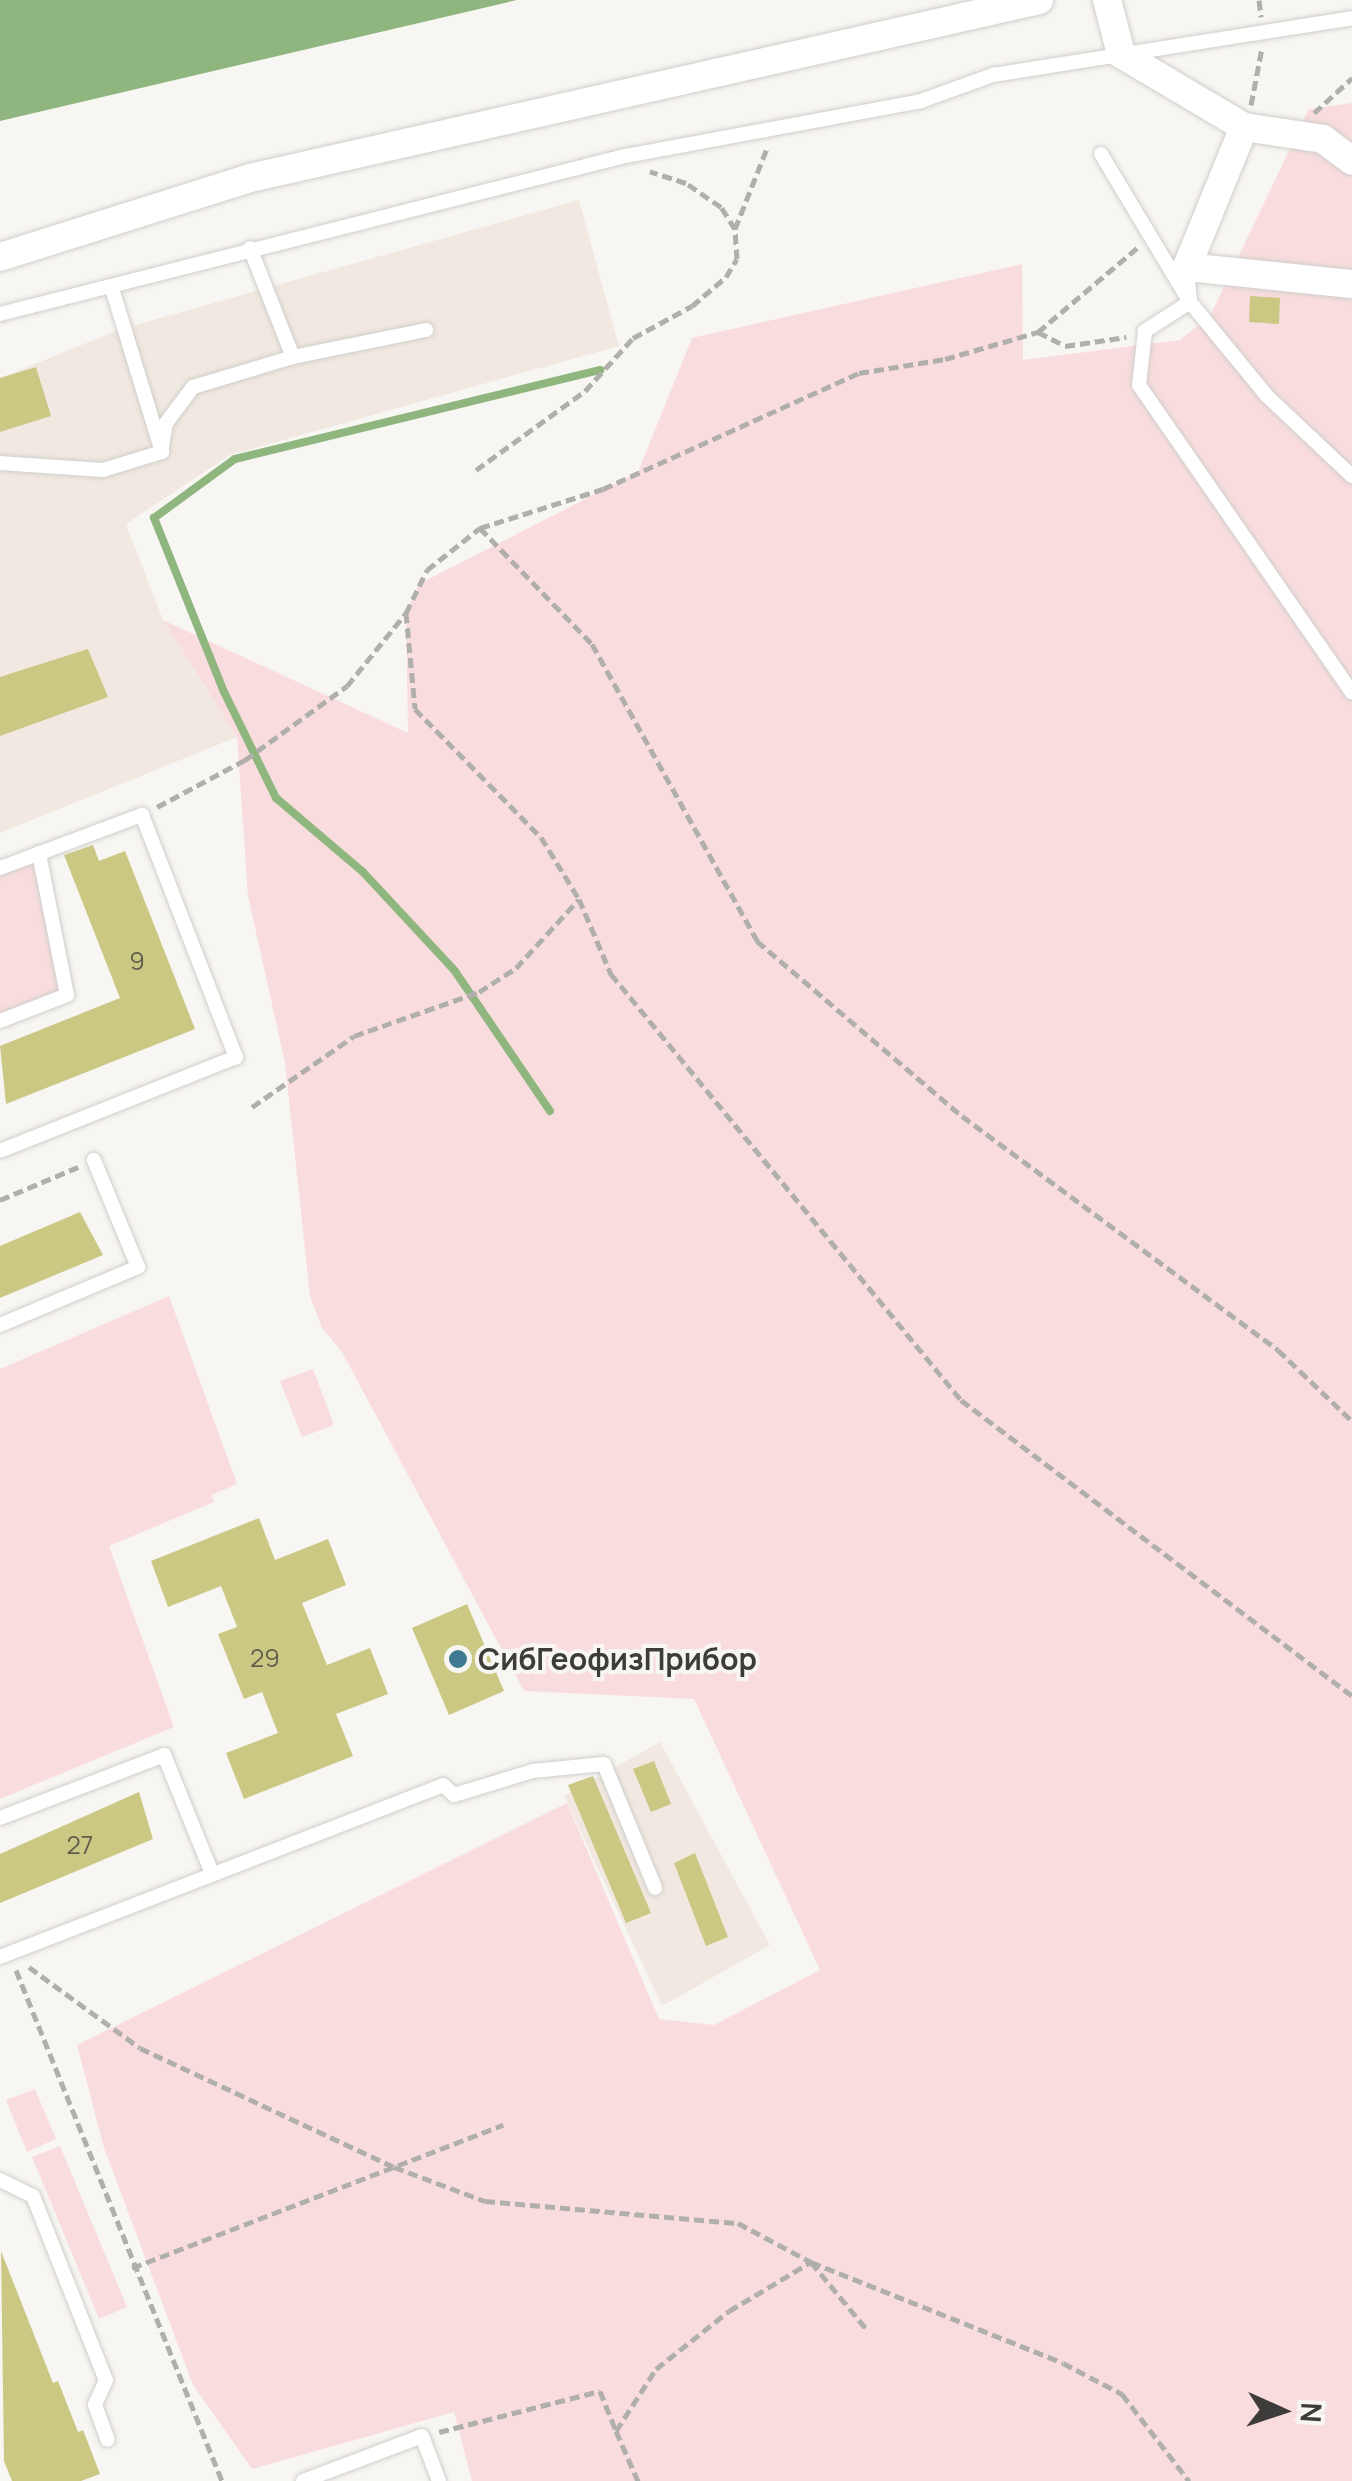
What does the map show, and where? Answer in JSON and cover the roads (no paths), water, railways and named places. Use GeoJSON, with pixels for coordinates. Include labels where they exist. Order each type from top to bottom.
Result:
{"type":"FeatureCollection","features":[{"type":"Feature","properties":{"kind":"street"},"geometry":{"type":"LineString","coordinates":[[0,257],[250,178],[1038,0]]}},
{"type":"Feature","properties":{"kind":"street"},"geometry":{"type":"LineString","coordinates":[[1107,0],[1121,54],[1244,128],[1322,138],[1352,161]]}},
{"type":"Feature","properties":{"kind":"street"},"geometry":{"type":"LineString","coordinates":[[1244,128],[1187,267],[1352,284]]}},
{"type":"Feature","properties":{"kind":"lane"},"geometry":{"type":"LineString","coordinates":[[0,314],[608,160],[921,101],[993,75],[1352,18]]}},
{"type":"Feature","properties":{"kind":"lane"},"geometry":{"type":"LineString","coordinates":[[1101,154],[1153,232],[1190,302],[1268,396],[1352,476]]}},
{"type":"Feature","properties":{"kind":"lane"},"geometry":{"type":"LineString","coordinates":[[250,248],[293,357]]}},
{"type":"Feature","properties":{"kind":"lane"},"geometry":{"type":"LineString","coordinates":[[1187,267],[1190,302]]}},
{"type":"Feature","properties":{"kind":"lane"},"geometry":{"type":"LineString","coordinates":[[112,288],[162,452]]}},
{"type":"Feature","properties":{"kind":"lane"},"geometry":{"type":"LineString","coordinates":[[1190,302],[1145,331],[1139,385],[1352,692]]}},
{"type":"Feature","properties":{"kind":"lane"},"geometry":{"type":"LineString","coordinates":[[162,452],[166,423],[192,387],[293,357],[426,330]]}},
{"type":"Feature","properties":{"kind":"lane"},"geometry":{"type":"LineString","coordinates":[[0,463],[103,470],[162,452]]}},
{"type":"Feature","properties":{"kind":"lane"},"geometry":{"type":"LineString","coordinates":[[0,868],[142,815],[236,1057],[0,1150]]}},
{"type":"Feature","properties":{"kind":"lane"},"geometry":{"type":"LineString","coordinates":[[0,1021],[67,995],[39,854]]}},
{"type":"Feature","properties":{"kind":"lane"},"geometry":{"type":"LineString","coordinates":[[0,1326],[138,1268],[94,1160]]}},
{"type":"Feature","properties":{"kind":"lane"},"geometry":{"type":"LineString","coordinates":[[0,1818],[164,1754],[211,1871]]}},
{"type":"Feature","properties":{"kind":"lane"},"geometry":{"type":"LineString","coordinates":[[5,1955],[211,1871],[443,1785],[454,1794],[532,1771],[604,1764],[655,1888]]}},
{"type":"Feature","properties":{"kind":"lane"},"geometry":{"type":"LineString","coordinates":[[0,2180],[33,2196],[40,2212],[106,2380],[95,2405],[108,2440]]}},
{"type":"Feature","properties":{"kind":"lane"},"geometry":{"type":"LineString","coordinates":[[303,2481],[422,2436],[439,2481]]}},
{"type":"Feature","properties":{"kind":"waterway"},"geometry":{"type":"LineString","coordinates":[[550,1111],[455,971],[363,872],[276,798],[224,692],[154,518],[235,459],[600,370]]}},
{"type":"Feature","properties":{"kind":"place","name":"СибГеофизПрибор"},"geometry":{"type":"Point","coordinates":[458,1659]}}]}
